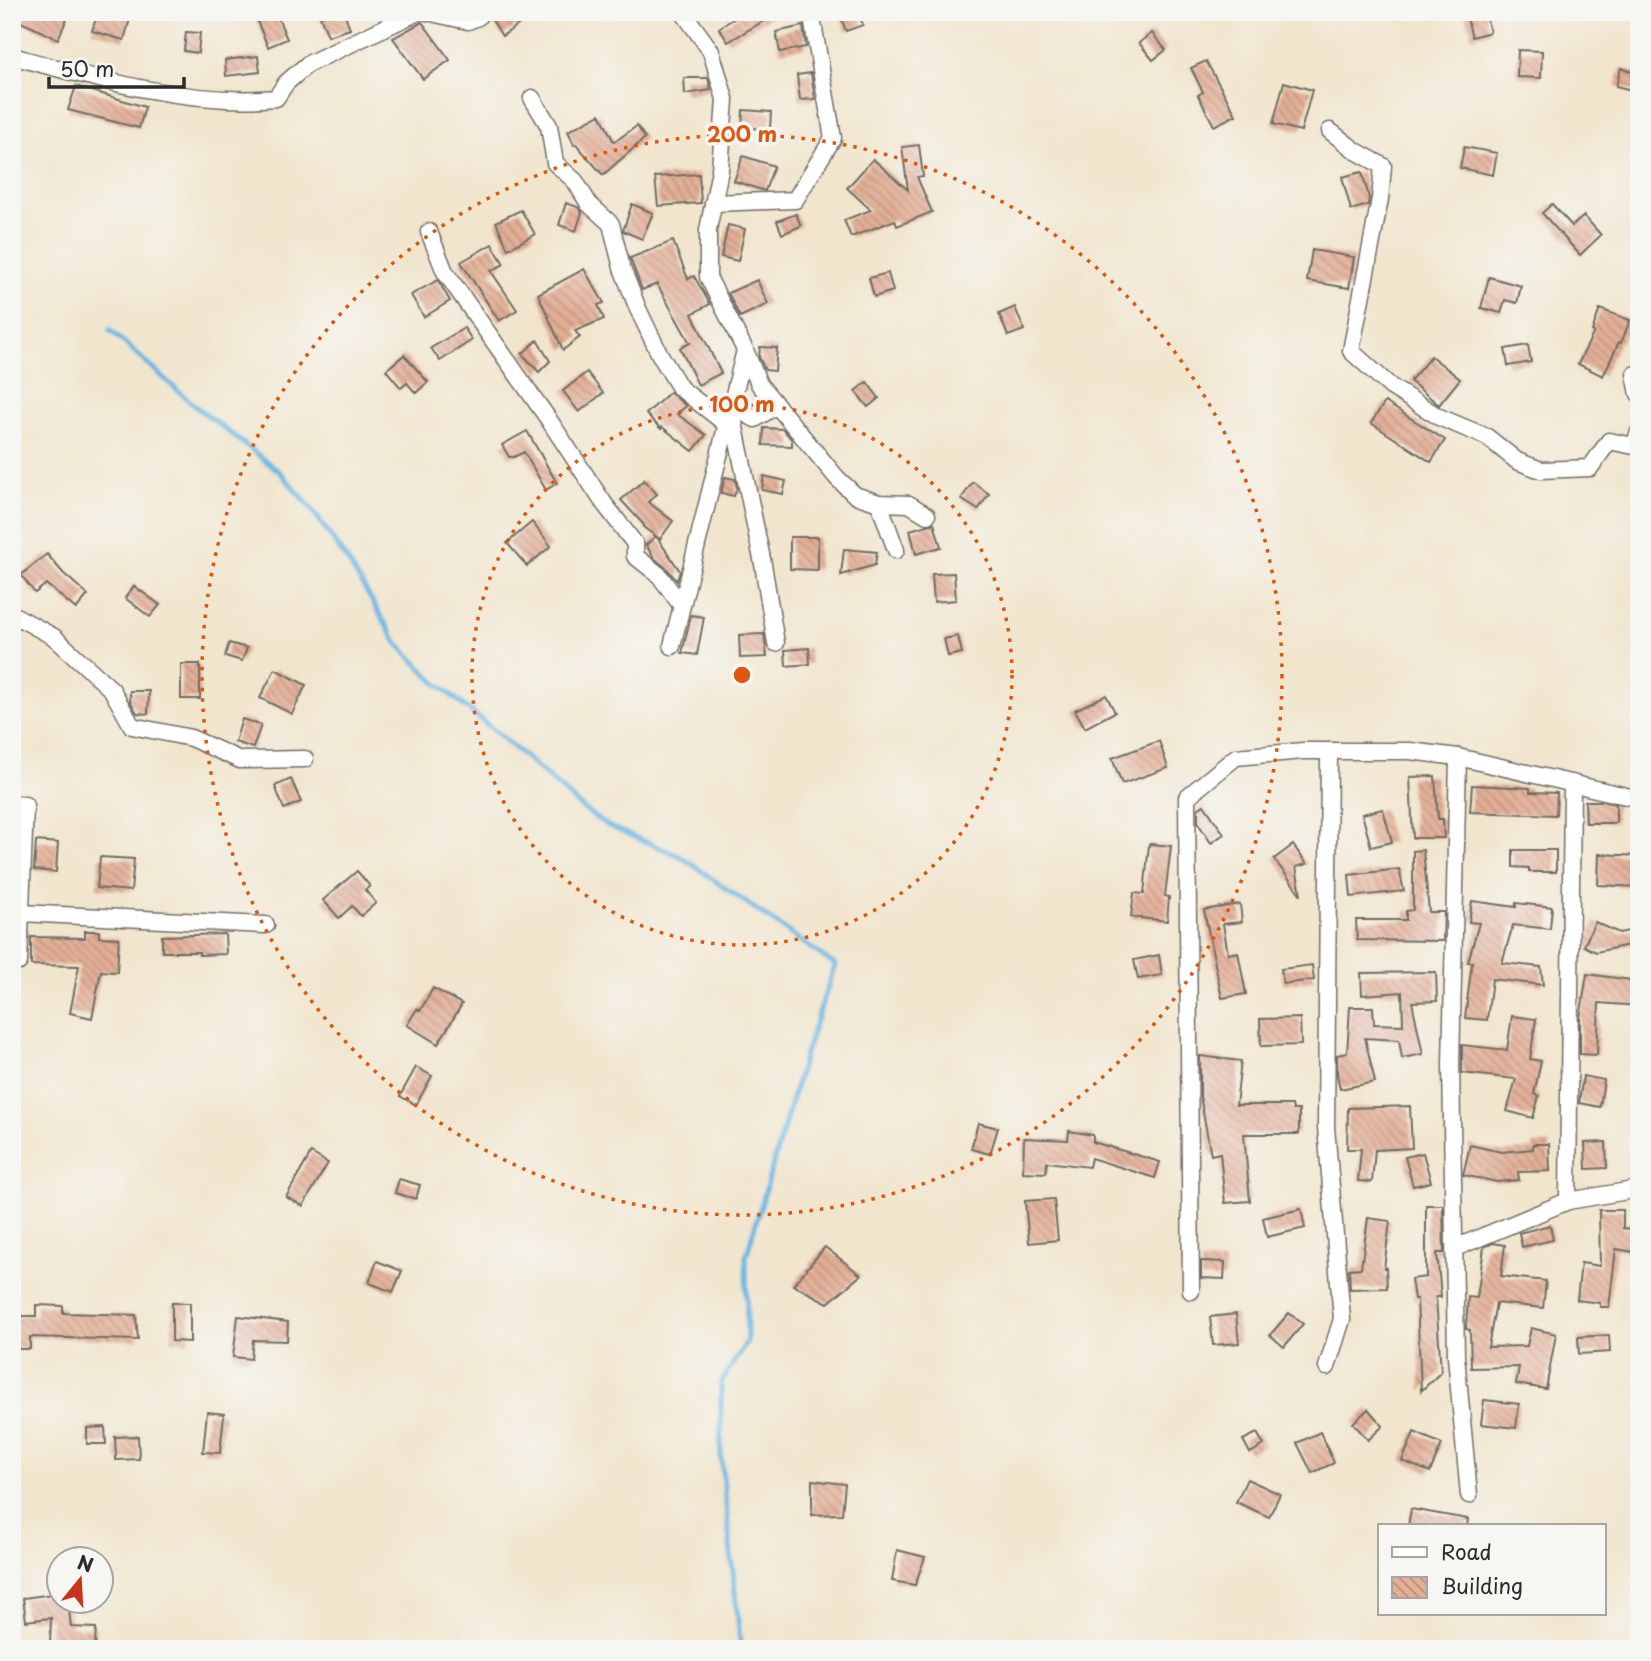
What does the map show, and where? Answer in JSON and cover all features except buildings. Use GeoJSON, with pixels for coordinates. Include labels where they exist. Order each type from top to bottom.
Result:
{"type":"FeatureCollection","features":[{"type":"Feature","properties":{"kind":"street"},"geometry":{"type":"LineString","coordinates":[[12,56],[92,78],[200,97],[242,101],[276,98],[286,83],[308,64],[418,12]]}},
{"type":"Feature","properties":{"kind":"street"},"geometry":{"type":"LineString","coordinates":[[427,12],[468,21],[478,17],[477,12]]}},
{"type":"Feature","properties":{"kind":"street"},"geometry":{"type":"LineString","coordinates":[[683,12],[711,51],[725,99],[720,170],[708,230],[708,277],[759,384],[837,478],[855,495],[879,503],[909,504],[927,515]]}},
{"type":"Feature","properties":{"kind":"street"},"geometry":{"type":"LineString","coordinates":[[713,203],[795,200],[833,138],[812,18],[808,12]]}},
{"type":"Feature","properties":{"kind":"street"},"geometry":{"type":"LineString","coordinates":[[532,98],[549,126],[555,163],[575,181],[589,204],[611,224],[622,268],[660,355],[680,388],[726,424]]}},
{"type":"Feature","properties":{"kind":"street"},"geometry":{"type":"LineString","coordinates":[[1330,131],[1356,151],[1383,166],[1380,199],[1351,351],[1391,387],[1439,417],[1487,436],[1517,461],[1541,470],[1590,468],[1609,441],[1634,446],[1639,432]]}},
{"type":"Feature","properties":{"kind":"street"},"geometry":{"type":"LineString","coordinates":[[429,232],[445,272],[550,420],[603,502],[635,544],[635,556],[659,575],[681,605]]}},
{"type":"Feature","properties":{"kind":"street"},"geometry":{"type":"LineString","coordinates":[[672,646],[745,350]]}},
{"type":"Feature","properties":{"kind":"street"},"geometry":{"type":"LineString","coordinates":[[1638,369],[1639,394]]}},
{"type":"Feature","properties":{"kind":"street"},"geometry":{"type":"LineString","coordinates":[[730,406],[755,419],[777,405]]}},
{"type":"Feature","properties":{"kind":"street"},"geometry":{"type":"LineString","coordinates":[[730,406],[763,564],[776,643]]}},
{"type":"Feature","properties":{"kind":"street"},"geometry":{"type":"LineString","coordinates":[[879,503],[897,550]]}},
{"type":"Feature","properties":{"kind":"street"},"geometry":{"type":"LineString","coordinates":[[12,614],[54,637],[112,690],[132,726],[191,738],[240,760],[305,760]]}},
{"type":"Feature","properties":{"kind":"street"},"geometry":{"type":"LineString","coordinates":[[1327,1367],[1342,1319],[1326,1127],[1329,751]]}},
{"type":"Feature","properties":{"kind":"street"},"geometry":{"type":"LineString","coordinates":[[1191,1291],[1187,797],[1236,757],[1329,751],[1410,751],[1458,757],[1639,799]]}},
{"type":"Feature","properties":{"kind":"street"},"geometry":{"type":"LineString","coordinates":[[1458,757],[1451,1064],[1456,1356],[1469,1495]]}},
{"type":"Feature","properties":{"kind":"street"},"geometry":{"type":"LineString","coordinates":[[1568,1201],[1573,783]]}},
{"type":"Feature","properties":{"kind":"street"},"geometry":{"type":"LineString","coordinates":[[12,804],[25,805],[19,962]]}},
{"type":"Feature","properties":{"kind":"street"},"geometry":{"type":"LineString","coordinates":[[21,913],[266,925]]}},
{"type":"Feature","properties":{"kind":"street"},"geometry":{"type":"LineString","coordinates":[[1455,1248],[1568,1201],[1639,1189]]}},
{"type":"Feature","properties":{"kind":"waterway"},"geometry":{"type":"LineString","coordinates":[[110,330],[195,406],[280,472],[311,508],[351,566],[397,643],[435,682],[584,809],[608,826],[680,856],[835,965],[805,1054],[746,1257],[747,1341],[721,1383],[721,1458],[741,1649]]}}]}
